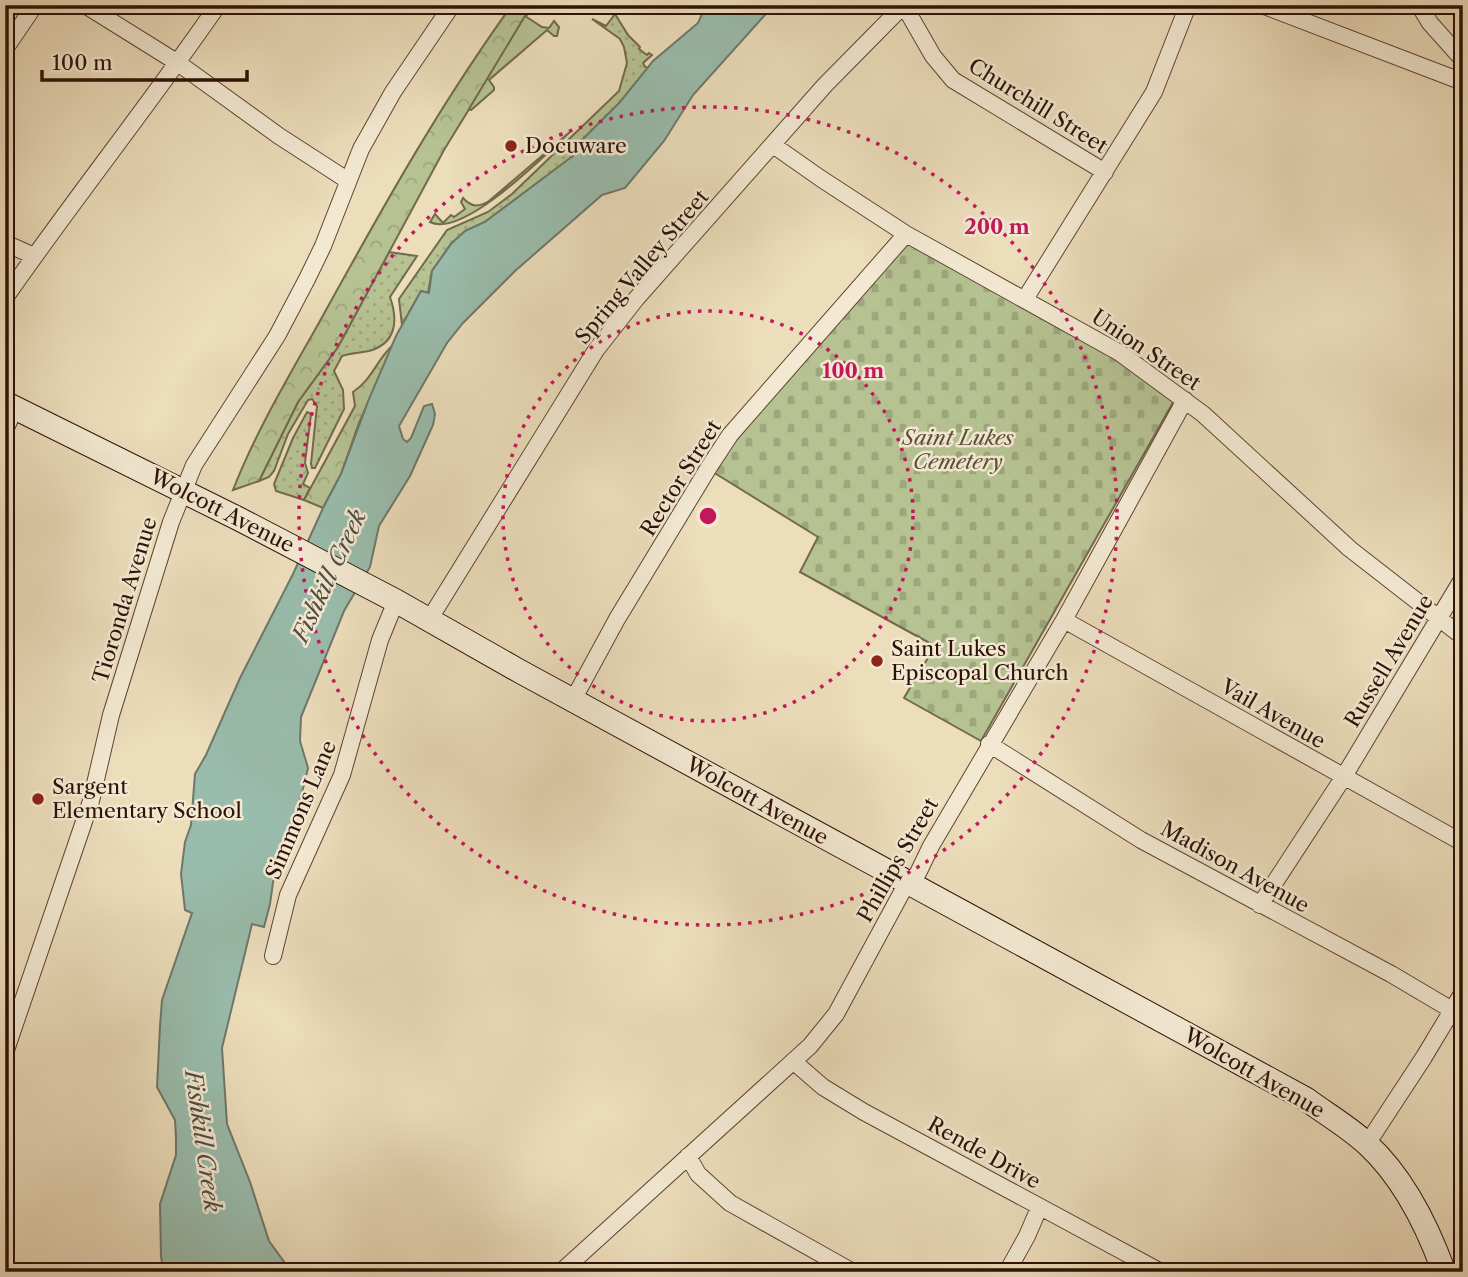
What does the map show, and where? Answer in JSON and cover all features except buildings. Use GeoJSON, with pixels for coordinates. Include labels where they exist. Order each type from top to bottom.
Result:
{"type":"FeatureCollection","features":[{"type":"Feature","properties":{"kind":"main road","name":"Wolcott Avenue"},"geometry":{"type":"LineString","coordinates":[[10,405],[191,494],[391,599],[1306,1099],[1367,1144],[1399,1181],[1433,1241],[1444,1272]]}},
{"type":"Feature","properties":{"kind":"street"},"geometry":{"type":"LineString","coordinates":[[5,49],[35,5]]}},
{"type":"Feature","properties":{"kind":"street"},"geometry":{"type":"LineString","coordinates":[[85,5],[178,63],[279,136],[347,180]]}},
{"type":"Feature","properties":{"kind":"street"},"geometry":{"type":"LineString","coordinates":[[5,298],[218,5]]}},
{"type":"Feature","properties":{"kind":"street","name":"Tioronda Avenue"},"geometry":{"type":"LineString","coordinates":[[5,1053],[91,801],[111,715],[170,522],[191,494],[194,465],[277,337],[323,246],[361,149],[393,92],[452,5]]}},
{"type":"Feature","properties":{"kind":"street","name":"Spring Valley Street"},"geometry":{"type":"LineString","coordinates":[[429,620],[596,350],[636,299],[825,85],[904,5]]}},
{"type":"Feature","properties":{"kind":"street","name":"Churchill Street"},"geometry":{"type":"LineString","coordinates":[[912,5],[910,16],[933,55],[953,80],[1105,172]]}},
{"type":"Feature","properties":{"kind":"street"},"geometry":{"type":"LineString","coordinates":[[1025,299],[1154,92],[1188,5]]}},
{"type":"Feature","properties":{"kind":"street"},"geometry":{"type":"LineString","coordinates":[[1262,5],[1463,82]]}},
{"type":"Feature","properties":{"kind":"street"},"geometry":{"type":"LineString","coordinates":[[1419,5],[1430,23],[1463,60]]}},
{"type":"Feature","properties":{"kind":"street","name":"Union Street"},"geometry":{"type":"LineString","coordinates":[[774,145],[906,234],[1120,353],[1185,400],[1350,549],[1463,637]]}},
{"type":"Feature","properties":{"kind":"street","name":"Rector Street"},"geometry":{"type":"LineString","coordinates":[[573,700],[617,620],[730,435],[906,234]]}},
{"type":"Feature","properties":{"kind":"street"},"geometry":{"type":"LineString","coordinates":[[5,243],[34,256]]}},
{"type":"Feature","properties":{"kind":"street","name":"Phillips Street"},"geometry":{"type":"LineString","coordinates":[[571,1268],[688,1156],[810,1046],[836,1014],[989,744],[1064,620],[1185,400]]}},
{"type":"Feature","properties":{"kind":"street"},"geometry":{"type":"LineString","coordinates":[[5,430],[10,405]]}},
{"type":"Feature","properties":{"kind":"street","name":"Russell Avenue"},"geometry":{"type":"LineString","coordinates":[[1260,905],[1343,778],[1463,578]]}},
{"type":"Feature","properties":{"kind":"street","name":"Simmons Lane"},"geometry":{"type":"LineString","coordinates":[[273,956],[288,895],[342,775],[391,599]]}},
{"type":"Feature","properties":{"kind":"street","name":"Vail Avenue"},"geometry":{"type":"LineString","coordinates":[[1064,620],[1463,843]]}},
{"type":"Feature","properties":{"kind":"street","name":"Madison Avenue"},"geometry":{"type":"LineString","coordinates":[[989,744],[1142,840],[1391,974],[1452,1010],[1463,1024]]}},
{"type":"Feature","properties":{"kind":"street"},"geometry":{"type":"LineString","coordinates":[[1367,1144],[1463,992]]}},
{"type":"Feature","properties":{"kind":"street","name":"Rende Drive"},"geometry":{"type":"LineString","coordinates":[[793,1060],[823,1087],[864,1112],[1161,1272]]}},
{"type":"Feature","properties":{"kind":"street"},"geometry":{"type":"LineString","coordinates":[[688,1156],[698,1174],[730,1203],[853,1272]]}},
{"type":"Feature","properties":{"kind":"street"},"geometry":{"type":"LineString","coordinates":[[1007,1272],[1039,1208]]}},
{"type":"Feature","properties":{"kind":"green space"},"geometry":{"type":"Polygon","coordinates":[[[512,5],[533,5],[444,150],[338,347],[298,402],[259,481],[233,490],[276,398],[392,193],[461,79],[512,5]]]}},
{"type":"Feature","properties":{"kind":"green space"},"geometry":{"type":"Polygon","coordinates":[[[615,14],[639,49],[652,55],[643,63],[648,68],[621,102],[581,141],[577,153],[485,222],[465,231],[451,244],[432,271],[428,293],[421,291],[402,325],[399,299],[447,230],[488,212],[512,194],[619,91],[627,63],[624,47],[620,39],[592,19],[606,26],[615,14]]]}},
{"type":"Feature","properties":{"kind":"green space"},"geometry":{"type":"Polygon","coordinates":[[[525,16],[542,27],[549,28],[554,21],[559,27],[557,36],[547,30],[489,80],[494,90],[469,109],[525,16]]]}},
{"type":"Feature","properties":{"kind":"green space"},"geometry":{"type":"Polygon","coordinates":[[[571,131],[525,174],[483,206],[463,218],[445,224],[430,222],[435,214],[443,223],[451,215],[454,217],[465,209],[461,202],[463,198],[476,206],[489,201],[571,131]]]}},
{"type":"Feature","properties":{"kind":"green space","name":"Saint Lukes Cemetery"},"geometry":{"type":"Polygon","coordinates":[[[906,234],[1025,299],[1175,399],[981,741],[904,698],[935,646],[800,572],[818,537],[713,472],[743,428],[906,234]]]}},
{"type":"Feature","properties":{"kind":"green space"},"geometry":{"type":"Polygon","coordinates":[[[389,252],[417,256],[390,297],[394,322],[390,336],[369,351],[342,356],[334,371],[343,390],[344,409],[315,468],[312,468],[311,464],[317,406],[312,399],[308,400],[288,434],[274,471],[269,477],[259,481],[298,402],[338,347],[389,252]]]}},
{"type":"Feature","properties":{"kind":"green space"},"geometry":{"type":"Polygon","coordinates":[[[393,345],[359,423],[341,474],[323,508],[304,500],[355,406],[353,392],[393,345]]]}},
{"type":"Feature","properties":{"kind":"green space"},"geometry":{"type":"Polygon","coordinates":[[[307,412],[311,414],[305,463],[308,473],[303,484],[310,488],[304,500],[276,491],[274,484],[307,412]]]}},
{"type":"Feature","properties":{"kind":"water","name":"Fishkill Creek"},"geometry":{"type":"Polygon","coordinates":[[[706,5],[774,5],[693,95],[664,141],[625,188],[602,195],[515,271],[463,323],[447,343],[399,426],[403,439],[407,442],[424,406],[432,404],[435,414],[433,425],[410,476],[379,526],[370,567],[344,611],[301,717],[300,741],[308,768],[299,805],[275,868],[264,927],[252,924],[222,1048],[227,1124],[269,1241],[285,1263],[280,1272],[164,1272],[161,1257],[160,1204],[176,1155],[176,1138],[175,1120],[157,1087],[160,1026],[162,1000],[192,913],[185,910],[181,874],[185,842],[191,825],[195,774],[341,474],[396,336],[421,291],[429,293],[432,271],[451,244],[465,231],[485,222],[577,153],[581,141],[620,102],[653,61],[698,23],[706,5]]]}},
{"type":"Feature","properties":{"kind":"place","name":"Docuware"},"geometry":{"type":"Point","coordinates":[511,146]}},
{"type":"Feature","properties":{"kind":"place","name":"Saint Lukes Episcopal Church"},"geometry":{"type":"Point","coordinates":[877,661]}},
{"type":"Feature","properties":{"kind":"place","name":"Sargent Elementary School"},"geometry":{"type":"Point","coordinates":[38,799]}}]}
